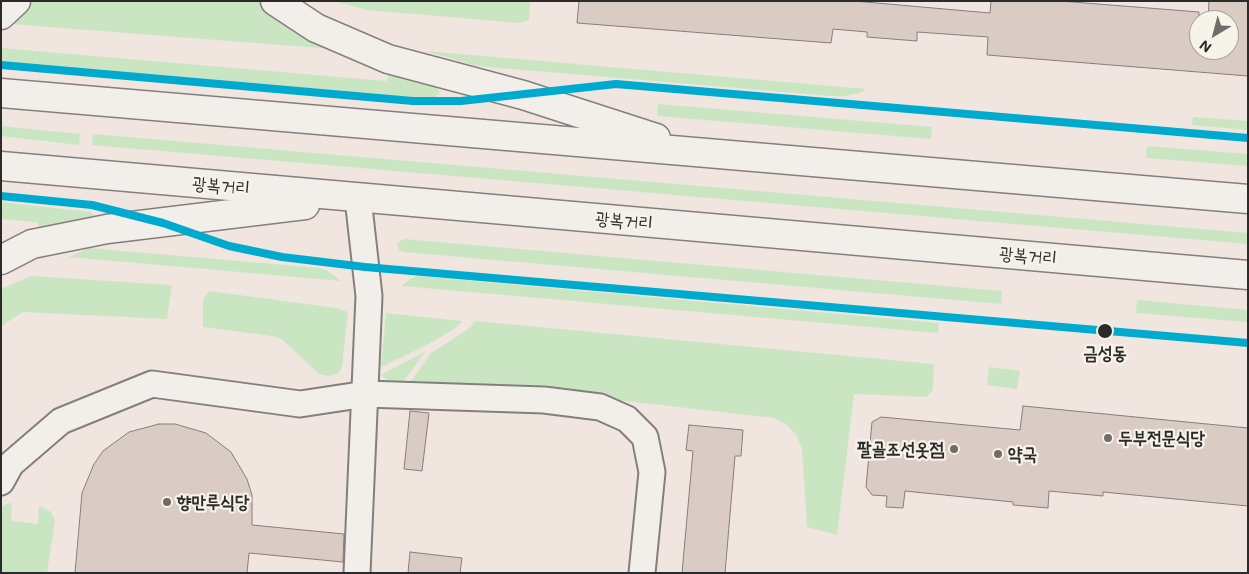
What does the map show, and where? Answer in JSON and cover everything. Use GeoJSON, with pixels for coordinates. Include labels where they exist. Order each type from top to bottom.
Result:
{"type":"FeatureCollection","features":[{"type":"Feature","properties":{"kind":"highway"},"geometry":{"type":"LineString","coordinates":[[1,15],[16,1]]}},
{"type":"Feature","properties":{"kind":"highway"},"geometry":{"type":"LineString","coordinates":[[275,1],[316,28],[388,60],[523,95],[700,152]]}},
{"type":"Feature","properties":{"kind":"highway"},"geometry":{"type":"LineString","coordinates":[[1,93],[1248,199]]}},
{"type":"Feature","properties":{"kind":"highway","name":"광복거리"},"geometry":{"type":"LineString","coordinates":[[1,166],[1248,275]]}},
{"type":"Feature","properties":{"kind":"highway"},"geometry":{"type":"LineString","coordinates":[[1,260],[32,244],[107,229],[358,198]]}},
{"type":"Feature","properties":{"kind":"street"},"geometry":{"type":"LineString","coordinates":[[357,573],[369,296],[358,198]]}},
{"type":"Feature","properties":{"kind":"street"},"geometry":{"type":"LineString","coordinates":[[1,482],[12,464],[61,421],[152,384],[300,404],[366,394],[544,400],[600,407],[627,419],[645,437],[652,472],[642,573]]}},
{"type":"Feature","properties":{"kind":"green space"},"geometry":{"type":"Polygon","coordinates":[[[31,1],[258,1],[274,14],[332,49],[11,24],[31,1]]]}},
{"type":"Feature","properties":{"kind":"green space"},"geometry":{"type":"Polygon","coordinates":[[[333,1],[530,1],[529,20],[519,23],[368,10],[333,1]]]}},
{"type":"Feature","properties":{"kind":"green space"},"geometry":{"type":"Polygon","coordinates":[[[1,48],[386,81],[390,72],[435,85],[440,93],[435,97],[426,98],[1,62],[1,48]]]}},
{"type":"Feature","properties":{"kind":"green space"},"geometry":{"type":"Polygon","coordinates":[[[425,51],[866,89],[860,93],[831,96],[477,66],[425,51]]]}},
{"type":"Feature","properties":{"kind":"green space"},"geometry":{"type":"Polygon","coordinates":[[[658,104],[932,127],[931,139],[657,116],[658,104]]]}},
{"type":"Feature","properties":{"kind":"green space"},"geometry":{"type":"Polygon","coordinates":[[[1193,117],[1248,121],[1248,130],[1192,125],[1193,117]]]}},
{"type":"Feature","properties":{"kind":"green space"},"geometry":{"type":"Polygon","coordinates":[[[1,126],[80,134],[79,145],[1,136],[1,126]]]}},
{"type":"Feature","properties":{"kind":"green space"},"geometry":{"type":"Polygon","coordinates":[[[93,134],[1248,233],[1248,244],[92,145],[93,134]]]}},
{"type":"Feature","properties":{"kind":"green space"},"geometry":{"type":"Polygon","coordinates":[[[1147,146],[1248,154],[1248,166],[1146,158],[1147,146]]]}},
{"type":"Feature","properties":{"kind":"green space"},"geometry":{"type":"Polygon","coordinates":[[[1,202],[91,212],[96,218],[42,235],[37,222],[1,219],[1,202]]]}},
{"type":"Feature","properties":{"kind":"green space"},"geometry":{"type":"Polygon","coordinates":[[[404,239],[1002,291],[1001,304],[403,252],[399,250],[397,243],[404,239]]]}},
{"type":"Feature","properties":{"kind":"green space"},"geometry":{"type":"Polygon","coordinates":[[[89,248],[319,268],[328,271],[341,281],[69,257],[89,248]]]}},
{"type":"Feature","properties":{"kind":"green space"},"geometry":{"type":"Polygon","coordinates":[[[31,276],[172,285],[167,319],[23,312],[1,326],[1,289],[31,276]]]}},
{"type":"Feature","properties":{"kind":"green space"},"geometry":{"type":"Polygon","coordinates":[[[418,276],[939,323],[938,333],[402,286],[410,279],[418,276]]]}},
{"type":"Feature","properties":{"kind":"green space"},"geometry":{"type":"Polygon","coordinates":[[[209,291],[336,308],[348,312],[342,366],[339,373],[329,376],[319,374],[283,340],[272,336],[203,327],[203,299],[209,291]]]}},
{"type":"Feature","properties":{"kind":"green space"},"geometry":{"type":"Polygon","coordinates":[[[1137,300],[1248,310],[1248,322],[1136,313],[1137,300]]]}},
{"type":"Feature","properties":{"kind":"green space"},"geometry":{"type":"Polygon","coordinates":[[[386,313],[462,321],[457,327],[427,345],[381,367],[386,313]]]}},
{"type":"Feature","properties":{"kind":"green space"},"geometry":{"type":"Polygon","coordinates":[[[475,321],[934,364],[933,390],[927,397],[854,394],[837,535],[807,527],[802,449],[797,436],[787,425],[774,418],[591,397],[408,385],[431,353],[471,327],[475,321]]]}},
{"type":"Feature","properties":{"kind":"green space"},"geometry":{"type":"Polygon","coordinates":[[[426,351],[402,383],[389,382],[381,375],[426,351]]]}},
{"type":"Feature","properties":{"kind":"green space"},"geometry":{"type":"Polygon","coordinates":[[[989,367],[1020,371],[1017,389],[987,385],[989,367]]]}},
{"type":"Feature","properties":{"kind":"green space"},"geometry":{"type":"Polygon","coordinates":[[[12,503],[11,521],[38,524],[39,506],[51,512],[55,520],[47,573],[1,573],[1,508],[6,504],[12,503]]]}},
{"type":"Feature","properties":{"kind":"building"},"geometry":{"type":"Polygon","coordinates":[[[579,1],[854,1],[990,13],[991,1],[1060,1],[1189,11],[1189,60],[1239,60],[1239,10],[1209,10],[1209,1],[1248,1],[1248,76],[987,55],[988,37],[917,32],[917,41],[867,37],[867,32],[833,29],[831,43],[577,23],[579,1]]]}},
{"type":"Feature","properties":{"kind":"building"},"geometry":{"type":"Polygon","coordinates":[[[1023,406],[1248,428],[1248,506],[1103,492],[1103,496],[1049,491],[1048,508],[1013,505],[1013,502],[905,491],[903,508],[886,507],[887,496],[872,495],[866,487],[872,422],[881,417],[1020,430],[1023,406]]]}},
{"type":"Feature","properties":{"kind":"building"},"geometry":{"type":"Polygon","coordinates":[[[410,411],[429,413],[422,471],[404,469],[410,411]]]}},
{"type":"Feature","properties":{"kind":"building","name":"향만루식당"},"geometry":{"type":"Polygon","coordinates":[[[159,424],[175,424],[206,433],[231,452],[247,479],[252,495],[252,525],[344,534],[343,562],[249,553],[247,573],[75,573],[82,493],[94,464],[103,451],[129,432],[159,424]]]}},
{"type":"Feature","properties":{"kind":"building"},"geometry":{"type":"Polygon","coordinates":[[[689,425],[743,430],[741,456],[735,456],[725,573],[682,573],[693,451],[686,450],[689,425]]]}},
{"type":"Feature","properties":{"kind":"building"},"geometry":{"type":"Polygon","coordinates":[[[410,552],[462,558],[460,573],[408,573],[410,552]]]}},
{"type":"Feature","properties":{"kind":"transit line"},"geometry":{"type":"LineString","coordinates":[[1,65],[413,101],[461,101],[616,84],[1248,138]]}},
{"type":"Feature","properties":{"kind":"transit line"},"geometry":{"type":"LineString","coordinates":[[1,196],[92,205],[163,223],[229,246],[282,257],[365,267],[1248,343]]}},
{"type":"Feature","properties":{"kind":"place","name":"금성동"},"geometry":{"type":"Point","coordinates":[1105,331]}},
{"type":"Feature","properties":{"kind":"place","name":"두부전문식당"},"geometry":{"type":"Point","coordinates":[1108,438]}},
{"type":"Feature","properties":{"kind":"place","name":"팔골조선옷점"},"geometry":{"type":"Point","coordinates":[954,449]}},
{"type":"Feature","properties":{"kind":"place","name":"약국"},"geometry":{"type":"Point","coordinates":[998,454]}},
{"type":"Feature","properties":{"kind":"place","name":"향만루식당"},"geometry":{"type":"Point","coordinates":[167,502]}}]}
